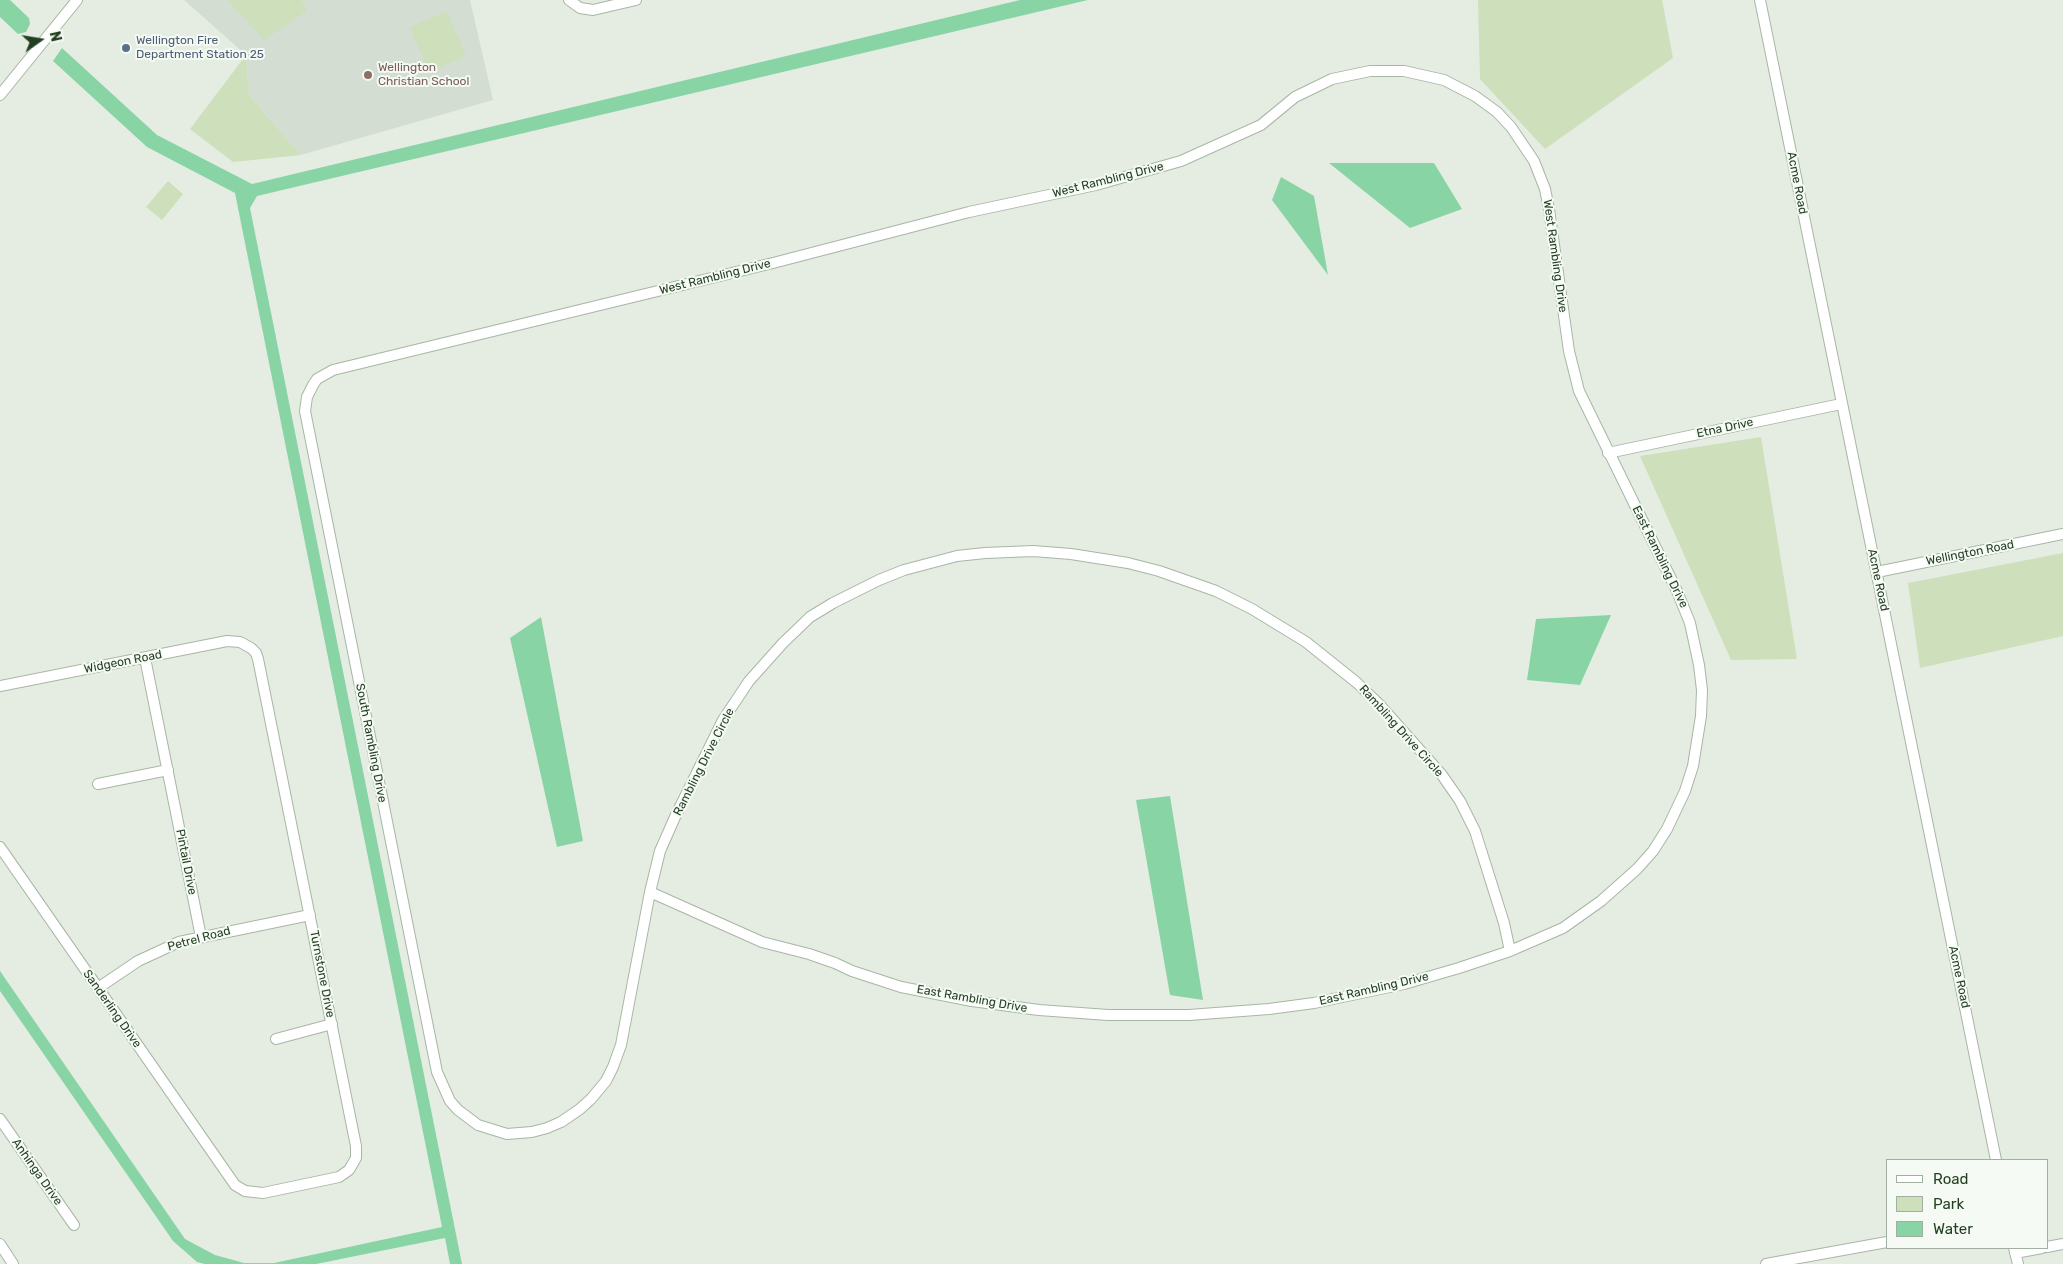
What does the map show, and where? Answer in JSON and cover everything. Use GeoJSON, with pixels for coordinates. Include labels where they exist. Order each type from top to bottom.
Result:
{"type":"FeatureCollection","features":[{"type":"Feature","properties":{"kind":"street"},"geometry":{"type":"LineString","coordinates":[[0,95],[77,0]]}},
{"type":"Feature","properties":{"kind":"street"},"geometry":{"type":"LineString","coordinates":[[569,0],[580,8],[593,10],[636,0]]}},
{"type":"Feature","properties":{"kind":"street","name":"Acme Road"},"geometry":{"type":"LineString","coordinates":[[1760,0],[1996,1159]]}},
{"type":"Feature","properties":{"kind":"street","name":"West Rambling Drive"},"geometry":{"type":"LineString","coordinates":[[340,368],[774,263],[969,212],[1096,185],[1181,161],[1261,124],[1295,97],[1332,79],[1370,71],[1404,71],[1444,80],[1475,96],[1497,112],[1511,127],[1534,161],[1545,189],[1549,209],[1568,351],[1574,375],[1585,406],[1608,453]]}},
{"type":"Feature","properties":{"kind":"street","name":"South Rambling Drive"},"geometry":{"type":"LineString","coordinates":[[340,368],[326,373],[313,385],[307,397],[306,417],[437,1072],[450,1101],[473,1122]]}},
{"type":"Feature","properties":{"kind":"street","name":"Etna Drive"},"geometry":{"type":"LineString","coordinates":[[1608,453],[1841,404]]}},
{"type":"Feature","properties":{"kind":"street","name":"East Rambling Drive"},"geometry":{"type":"LineString","coordinates":[[650,892],[762,942],[809,954],[882,982],[981,1002],[1032,1009],[1108,1015],[1216,1014],[1314,1003],[1404,984],[1510,951],[1563,928],[1584,914],[1624,881],[1653,851],[1667,829],[1686,791],[1699,741],[1702,690],[1690,623],[1677,591],[1608,453]]}},
{"type":"Feature","properties":{"kind":"street","name":"Wellington Road"},"geometry":{"type":"LineString","coordinates":[[1877,572],[2063,534]]}},
{"type":"Feature","properties":{"kind":"street","name":"Rambling Drive Circle"},"geometry":{"type":"LineString","coordinates":[[473,1122],[501,1133],[520,1134],[547,1128],[580,1109],[602,1087],[613,1067],[621,1045],[650,892],[660,851],[723,720],[749,681],[780,645],[810,617],[847,595],[879,580],[931,562],[958,556],[1000,552],[1066,553],[1128,563],[1168,574],[1216,592],[1252,609],[1286,629],[1332,661],[1356,682],[1400,727],[1442,775],[1460,801],[1475,831],[1504,924],[1510,951]]}},
{"type":"Feature","properties":{"kind":"street","name":"Widgeon Road"},"geometry":{"type":"LineString","coordinates":[[0,686],[227,641],[246,644]]}},
{"type":"Feature","properties":{"kind":"street","name":"Turnstone Drive"},"geometry":{"type":"LineString","coordinates":[[223,1170],[230,1180],[240,1188],[257,1193],[339,1177],[349,1170],[356,1158],[356,1146],[258,659],[246,644]]}},
{"type":"Feature","properties":{"kind":"street"},"geometry":{"type":"LineString","coordinates":[[98,784],[168,770],[145,658]]}},
{"type":"Feature","properties":{"kind":"street","name":"Pintail Drive"},"geometry":{"type":"LineString","coordinates":[[168,770],[201,937]]}},
{"type":"Feature","properties":{"kind":"street","name":"Sanderling Drive"},"geometry":{"type":"LineString","coordinates":[[0,847],[223,1170]]}},
{"type":"Feature","properties":{"kind":"street","name":"Petrel Road"},"geometry":{"type":"LineString","coordinates":[[98,988],[138,961],[158,951],[201,937],[310,915]]}},
{"type":"Feature","properties":{"kind":"street"},"geometry":{"type":"LineString","coordinates":[[276,1039],[332,1024]]}},
{"type":"Feature","properties":{"kind":"street","name":"Anhinga Drive"},"geometry":{"type":"LineString","coordinates":[[0,1118],[74,1225]]}},
{"type":"Feature","properties":{"kind":"street"},"geometry":{"type":"LineString","coordinates":[[1766,1264],[1886,1242]]}},
{"type":"Feature","properties":{"kind":"street"},"geometry":{"type":"LineString","coordinates":[[0,1244],[13,1264]]}},
{"type":"Feature","properties":{"kind":"street"},"geometry":{"type":"LineString","coordinates":[[2048,1247],[2063,1244]]}},
{"type":"Feature","properties":{"kind":"street"},"geometry":{"type":"LineString","coordinates":[[2018,1264],[2015,1250],[2028,1249]]}},
{"type":"Feature","properties":{"kind":"shaded area","name":"Wellington Christian School"},"geometry":{"type":"Polygon","coordinates":[[[184,0],[470,0],[493,100],[301,155],[249,95],[246,55],[184,0]]]}},
{"type":"Feature","properties":{"kind":"green space"},"geometry":{"type":"Polygon","coordinates":[[[228,0],[301,0],[307,11],[264,40],[228,0]]]}},
{"type":"Feature","properties":{"kind":"green space"},"geometry":{"type":"Polygon","coordinates":[[[1478,0],[1662,0],[1673,58],[1545,149],[1480,79],[1478,0]]]}},
{"type":"Feature","properties":{"kind":"green space"},"geometry":{"type":"Polygon","coordinates":[[[447,11],[466,56],[429,72],[410,27],[447,11]]]}},
{"type":"Feature","properties":{"kind":"green space"},"geometry":{"type":"Polygon","coordinates":[[[246,55],[249,95],[301,155],[233,162],[190,129],[246,55]]]}},
{"type":"Feature","properties":{"kind":"green space"},"geometry":{"type":"Polygon","coordinates":[[[168,181],[183,194],[162,220],[146,207],[168,181]]]}},
{"type":"Feature","properties":{"kind":"green space"},"geometry":{"type":"Polygon","coordinates":[[[1761,437],[1797,659],[1731,660],[1640,456],[1761,437]]]}},
{"type":"Feature","properties":{"kind":"green space"},"geometry":{"type":"Polygon","coordinates":[[[2063,553],[2063,636],[1920,668],[1908,583],[2063,553]]]}},
{"type":"Feature","properties":{"kind":"water"},"geometry":{"type":"Polygon","coordinates":[[[0,0],[10,0],[29,18],[30,24],[26,32],[18,34],[0,17],[0,0]]]}},
{"type":"Feature","properties":{"kind":"water"},"geometry":{"type":"Polygon","coordinates":[[[1020,0],[1088,0],[257,196],[250,208],[462,1264],[450,1264],[445,1238],[316,1264],[205,1264],[197,1262],[173,1241],[0,991],[0,971],[185,1239],[215,1255],[244,1263],[274,1263],[442,1227],[235,193],[147,147],[53,61],[62,48],[157,135],[252,184],[1020,0]]]}},
{"type":"Feature","properties":{"kind":"water"},"geometry":{"type":"Polygon","coordinates":[[[1329,163],[1434,163],[1462,209],[1410,228],[1329,163]]]}},
{"type":"Feature","properties":{"kind":"water"},"geometry":{"type":"Polygon","coordinates":[[[1281,177],[1314,196],[1328,275],[1272,200],[1281,177]]]}},
{"type":"Feature","properties":{"kind":"water"},"geometry":{"type":"Polygon","coordinates":[[[1611,615],[1580,685],[1527,680],[1536,619],[1611,615]]]}},
{"type":"Feature","properties":{"kind":"water"},"geometry":{"type":"Polygon","coordinates":[[[541,617],[583,841],[557,847],[510,638],[541,617]]]}},
{"type":"Feature","properties":{"kind":"water"},"geometry":{"type":"Polygon","coordinates":[[[1170,796],[1203,1000],[1170,995],[1136,800],[1170,796]]]}},
{"type":"Feature","properties":{"kind":"place","name":"Wellington Fire Department Station 25"},"geometry":{"type":"Point","coordinates":[126,48]}},
{"type":"Feature","properties":{"kind":"place","name":"Wellington Christian School"},"geometry":{"type":"Point","coordinates":[368,75]}}]}
